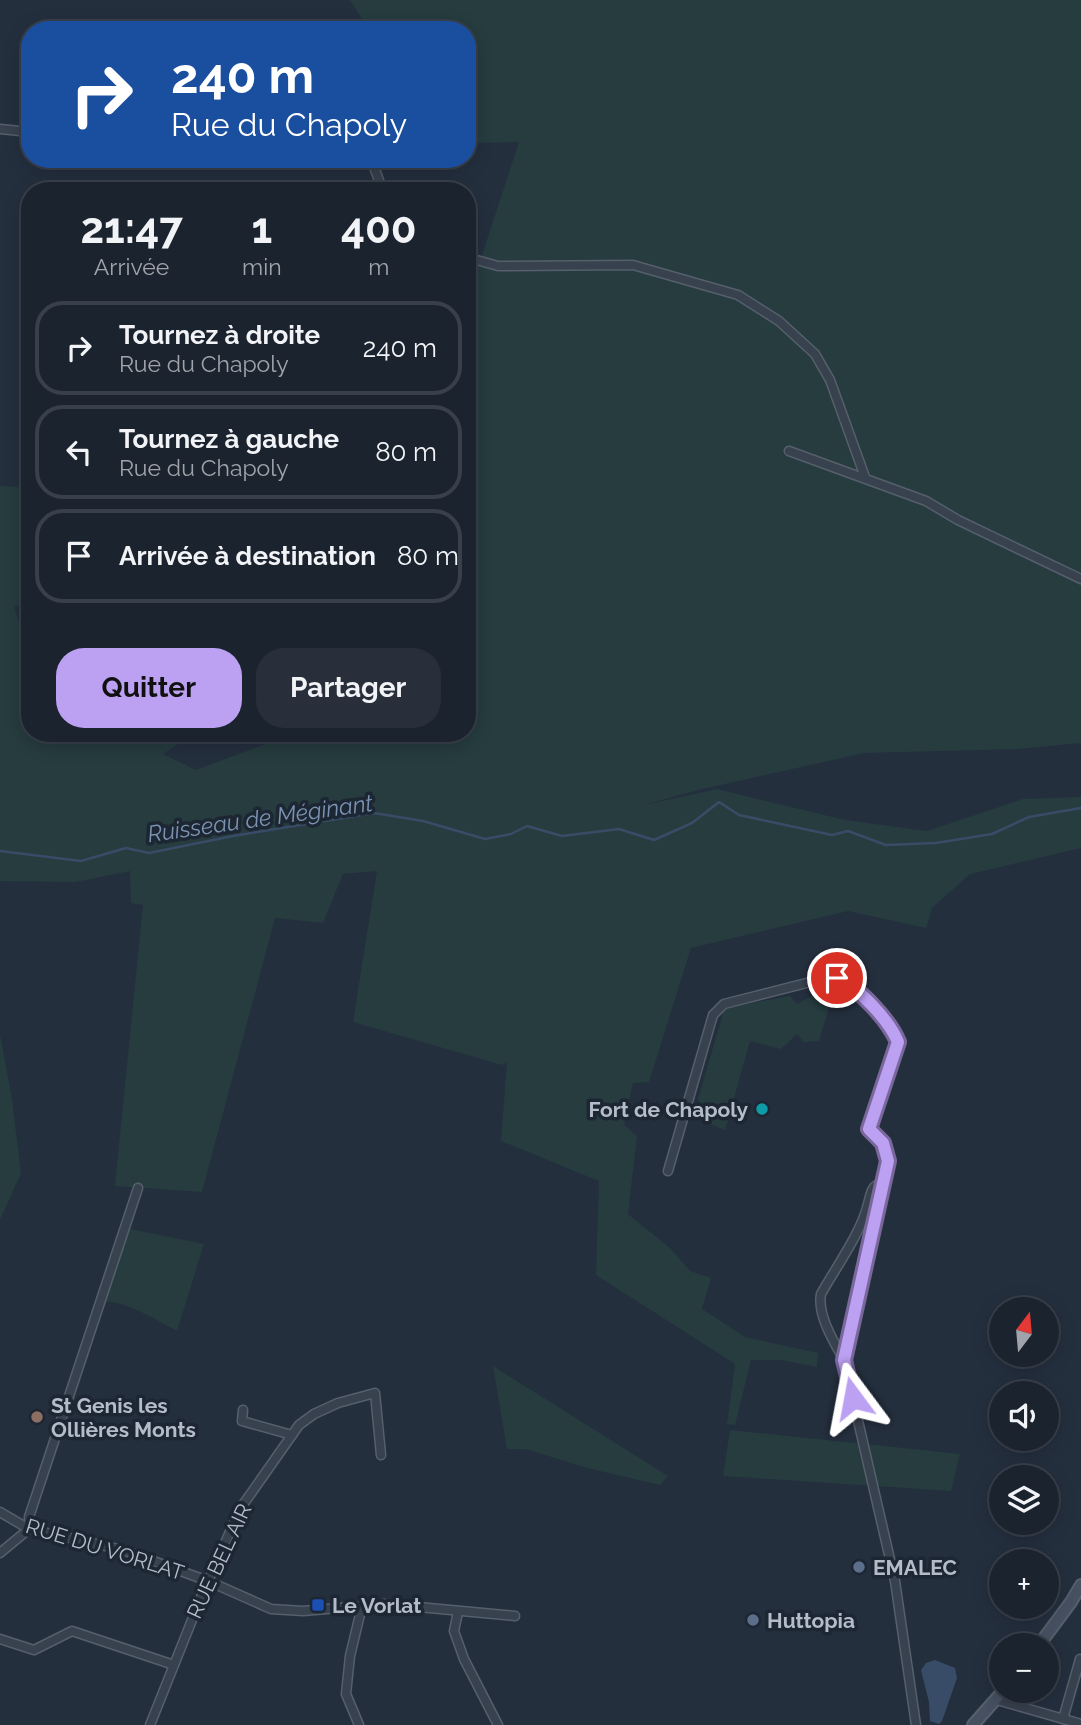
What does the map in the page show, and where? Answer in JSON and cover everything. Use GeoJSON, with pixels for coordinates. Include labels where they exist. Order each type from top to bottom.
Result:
{"type":"FeatureCollection","features":[{"type":"Feature","properties":{"kind":"street"},"geometry":{"type":"LineString","coordinates":[[0,129],[21,131]]}},
{"type":"Feature","properties":{"kind":"street"},"geometry":{"type":"LineString","coordinates":[[476,260],[498,266],[633,265],[738,295],[779,321],[815,354],[830,380],[865,477]]}},
{"type":"Feature","properties":{"kind":"street"},"geometry":{"type":"LineString","coordinates":[[789,451],[926,501],[958,520],[1081,579]]}},
{"type":"Feature","properties":{"kind":"street"},"geometry":{"type":"LineString","coordinates":[[668,1171],[713,1015],[724,1004],[826,978],[837,978],[851,984],[894,1031],[898,1042],[869,1129],[883,1143],[887,1152],[883,1183],[844,1360]]}},
{"type":"Feature","properties":{"kind":"street"},"geometry":{"type":"LineString","coordinates":[[883,1183],[872,1189],[866,1213],[821,1294],[820,1305],[844,1360],[895,1581],[916,1725]]}},
{"type":"Feature","properties":{"kind":"street"},"geometry":{"type":"LineString","coordinates":[[0,1553],[29,1529],[29,1517],[138,1188]]}},
{"type":"Feature","properties":{"kind":"street","name":"RUE BEL AIR"},"geometry":{"type":"LineString","coordinates":[[150,1725],[240,1509],[299,1425],[314,1414],[375,1393],[381,1455]]}},
{"type":"Feature","properties":{"kind":"street"},"geometry":{"type":"LineString","coordinates":[[243,1410],[242,1421],[292,1436]]}},
{"type":"Feature","properties":{"kind":"street","name":"RUE DU VORLAT"},"geometry":{"type":"LineString","coordinates":[[0,1512],[29,1529],[123,1550],[208,1581],[271,1609],[303,1611],[386,1604],[515,1616]]}},
{"type":"Feature","properties":{"kind":"street"},"geometry":{"type":"LineString","coordinates":[[1048,1633],[1081,1585]]}},
{"type":"Feature","properties":{"kind":"street"},"geometry":{"type":"LineString","coordinates":[[359,1725],[345,1694],[350,1656],[362,1606]]}},
{"type":"Feature","properties":{"kind":"street"},"geometry":{"type":"LineString","coordinates":[[458,1612],[454,1631],[464,1659],[498,1725]]}},
{"type":"Feature","properties":{"kind":"street"},"geometry":{"type":"LineString","coordinates":[[0,1639],[34,1650],[72,1631],[174,1665]]}},
{"type":"Feature","properties":{"kind":"street"},"geometry":{"type":"LineString","coordinates":[[1063,1719],[1080,1659]]}},
{"type":"Feature","properties":{"kind":"street"},"geometry":{"type":"LineString","coordinates":[[973,1725],[994,1703]]}},
{"type":"Feature","properties":{"kind":"street"},"geometry":{"type":"LineString","coordinates":[[1022,1703],[1081,1724]]}},
{"type":"Feature","properties":{"kind":"green space"},"geometry":{"type":"Polygon","coordinates":[[[350,0],[1081,0],[1081,743],[1018,749],[864,753],[694,791],[644,805],[717,789],[845,820],[927,831],[1023,799],[1081,797],[1081,848],[970,874],[932,908],[926,928],[848,911],[691,948],[649,1082],[633,1083],[624,1125],[637,1136],[628,1214],[671,1249],[690,1271],[711,1278],[702,1309],[745,1337],[818,1353],[817,1367],[782,1360],[751,1360],[735,1425],[727,1424],[735,1364],[596,1275],[599,1181],[501,1141],[507,1062],[502,1065],[353,1022],[377,871],[343,874],[323,923],[275,918],[202,1192],[115,1186],[143,905],[131,903],[130,871],[75,882],[0,881],[0,486],[21,487],[21,605],[14,607],[21,627],[21,742],[181,742],[163,754],[196,770],[271,742],[476,742],[476,273],[519,142],[476,143],[476,21],[363,21],[350,0]]]}},
{"type":"Feature","properties":{"kind":"green space"},"geometry":{"type":"Polygon","coordinates":[[[829,987],[834,992],[819,1041],[804,1042],[797,1034],[781,1049],[750,1041],[725,1130],[712,1125],[698,1099],[723,1013],[730,1007],[790,996],[797,1004],[829,987]]]}},
{"type":"Feature","properties":{"kind":"green space"},"geometry":{"type":"Polygon","coordinates":[[[0,1035],[12,1099],[21,1173],[0,1220],[0,1035]]]}},
{"type":"Feature","properties":{"kind":"green space"},"geometry":{"type":"Polygon","coordinates":[[[127,1223],[130,1229],[204,1244],[177,1331],[129,1307],[100,1302],[127,1223]]]}},
{"type":"Feature","properties":{"kind":"green space"},"geometry":{"type":"Polygon","coordinates":[[[493,1366],[668,1476],[660,1485],[587,1468],[526,1449],[507,1449],[493,1366]]]}},
{"type":"Feature","properties":{"kind":"green space"},"geometry":{"type":"Polygon","coordinates":[[[730,1430],[960,1454],[951,1491],[723,1476],[730,1430]]]}},
{"type":"Feature","properties":{"kind":"water"},"geometry":{"type":"Polygon","coordinates":[[[935,1660],[955,1668],[957,1678],[939,1724],[930,1721],[929,1702],[921,1670],[926,1663],[935,1660]]]}},
{"type":"Feature","properties":{"kind":"waterway","name":"Ruisseau de Méginant"},"geometry":{"type":"LineString","coordinates":[[0,851],[81,861],[126,848],[149,853],[374,813],[423,821],[485,839],[511,834],[527,826],[562,836],[619,829],[654,840],[692,823],[719,802],[739,815],[832,835],[848,831],[886,845],[936,843],[992,834],[1029,817],[1081,808]]}},
{"type":"Feature","properties":{"kind":"place","name":"Fort de Chapoly"},"geometry":{"type":"Point","coordinates":[762,1109]}},
{"type":"Feature","properties":{"kind":"place","name":"St Genis les Ollières Monts"},"geometry":{"type":"Point","coordinates":[37,1417]}},
{"type":"Feature","properties":{"kind":"place","name":"EMALEC"},"geometry":{"type":"Point","coordinates":[859,1567]}},
{"type":"Feature","properties":{"kind":"place","name":"Le Vorlat"},"geometry":{"type":"Point","coordinates":[318,1605]}},
{"type":"Feature","properties":{"kind":"place","name":"Huttopia"},"geometry":{"type":"Point","coordinates":[753,1620]}},
{"type":"Feature","properties":{"kind":"route"},"geometry":{"type":"LineString","coordinates":[[837,978],[851,984],[894,1031],[898,1042],[869,1129],[883,1143],[888,1161],[844,1360],[853,1398]]}}]}
